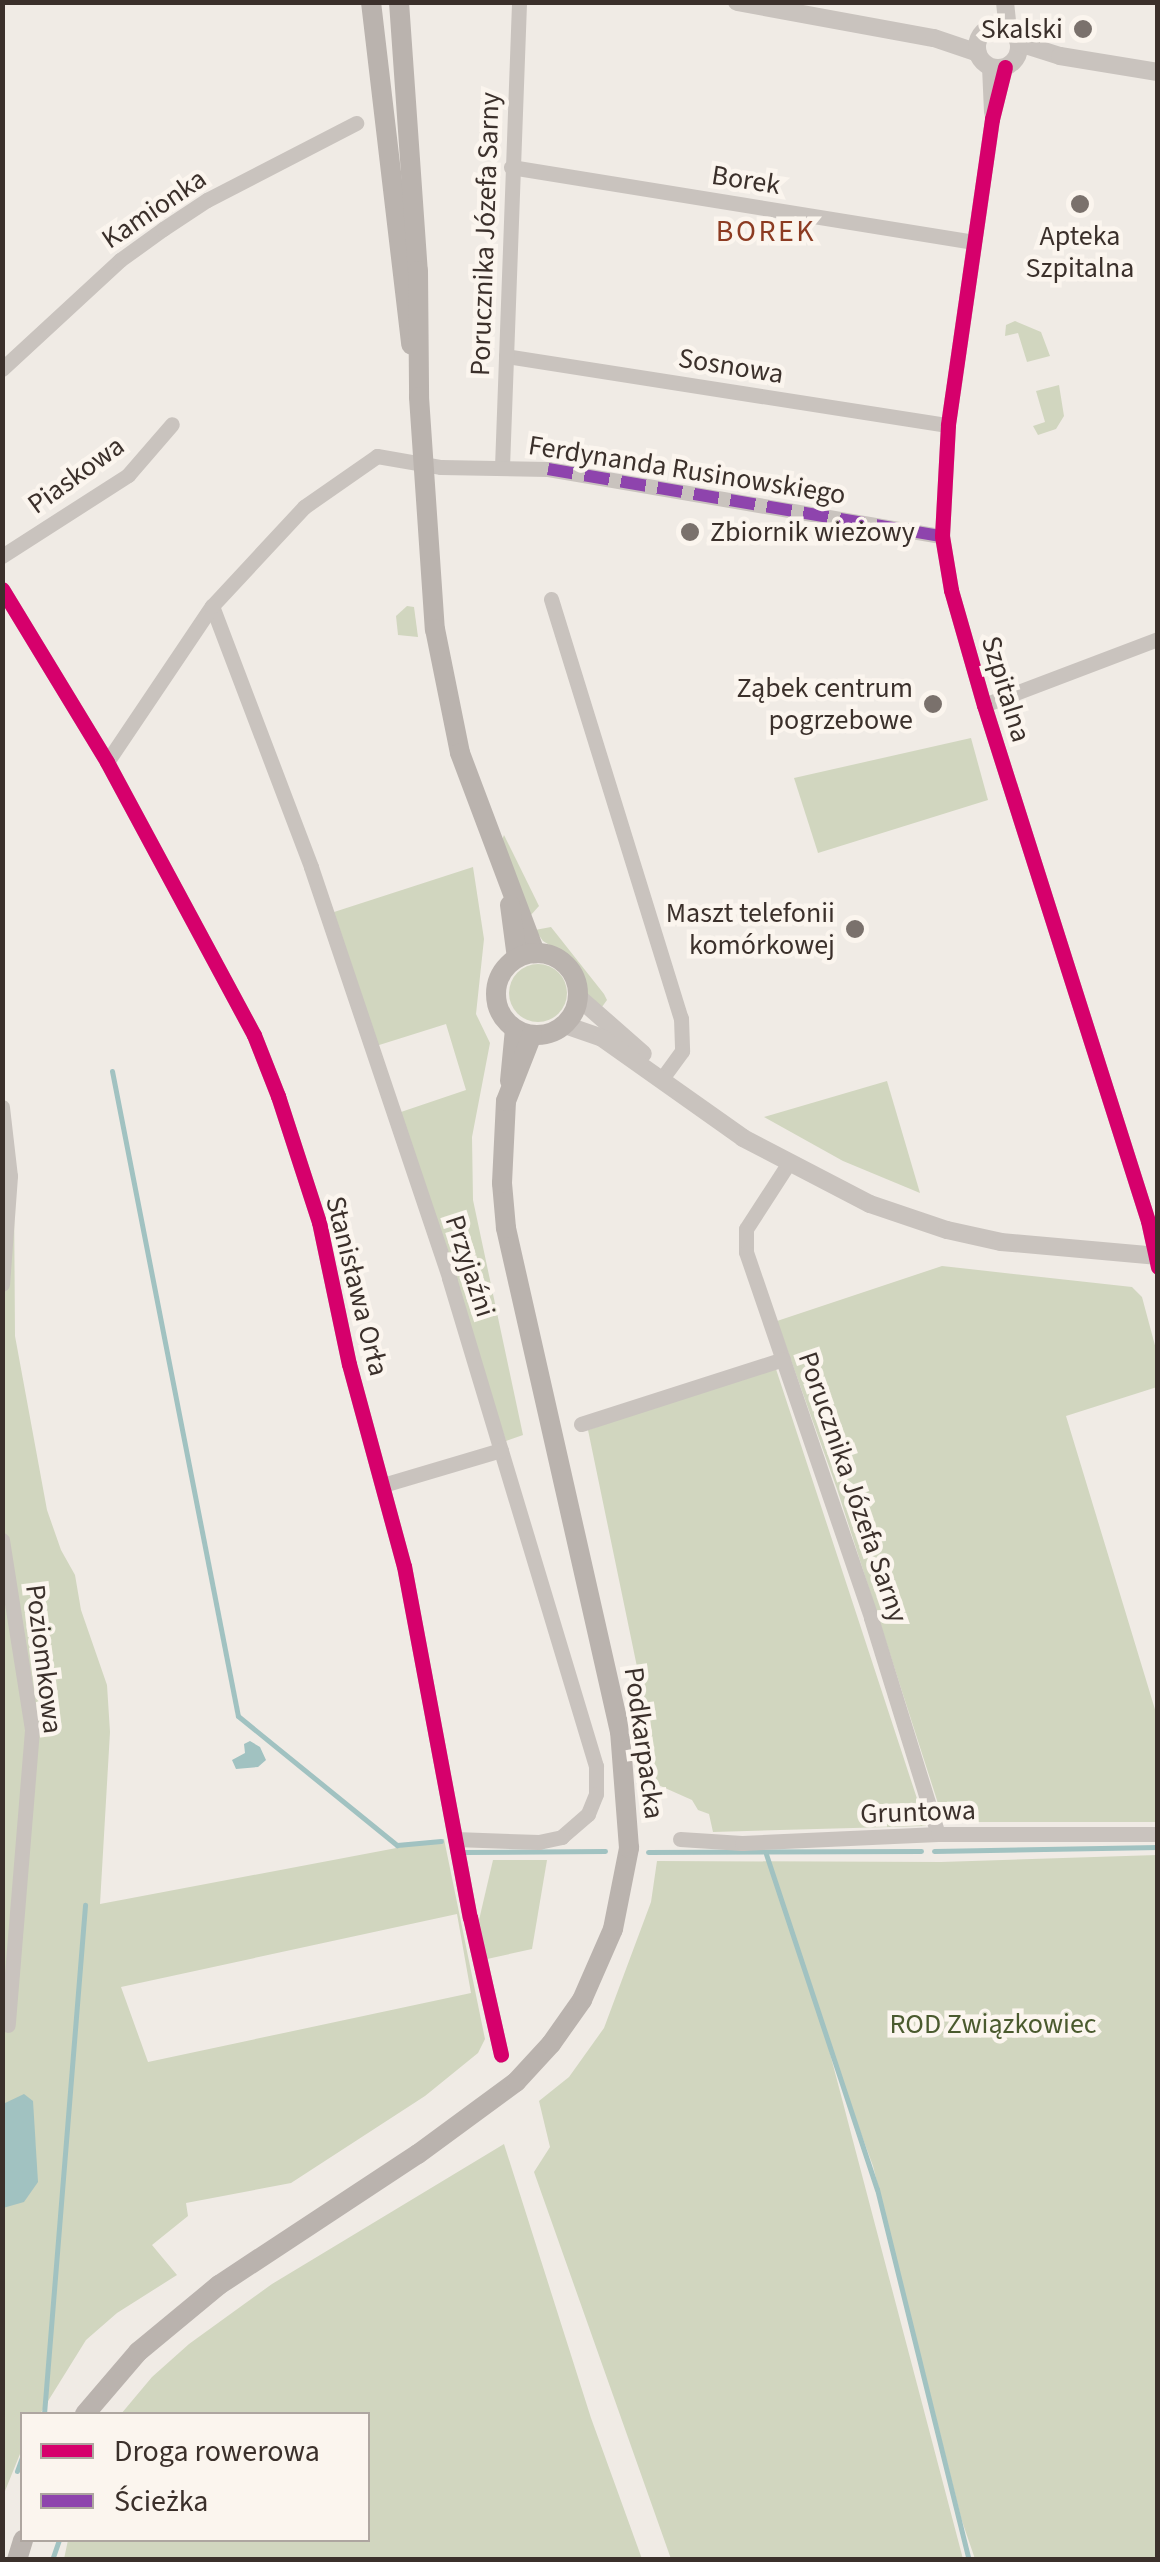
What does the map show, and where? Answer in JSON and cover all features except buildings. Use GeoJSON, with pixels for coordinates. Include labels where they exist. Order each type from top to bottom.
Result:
{"type":"FeatureCollection","features":[{"type":"Feature","properties":{"kind":"main road"},"geometry":{"type":"LineString","coordinates":[[371,2],[394,226],[419,397],[430,586],[448,702],[460,753],[526,956]]}},
{"type":"Feature","properties":{"kind":"main road"},"geometry":{"type":"LineString","coordinates":[[399,2],[420,310],[419,397]]}},
{"type":"Feature","properties":{"kind":"main road"},"geometry":{"type":"LineString","coordinates":[[549,954],[571,970],[578,997],[565,1025],[524,1032],[505,1020],[496,993],[499,980],[526,956],[549,954]]}},
{"type":"Feature","properties":{"kind":"main road","name":"Podkarpacka"},"geometry":{"type":"LineString","coordinates":[[87,2412],[138,2352],[172,2320],[251,2263],[474,2116],[516,2082],[569,2020],[593,1979],[613,1929],[628,1848],[624,1761],[506,1228],[501,1153],[510,1084],[507,1072],[524,1032]]}},
{"type":"Feature","properties":{"kind":"street","name":"Porucznika Józefa Sarny"},"geometry":{"type":"LineString","coordinates":[[502,467],[518,2]]}},
{"type":"Feature","properties":{"kind":"street"},"geometry":{"type":"LineString","coordinates":[[736,2],[934,38],[1158,72]]}},
{"type":"Feature","properties":{"kind":"street"},"geometry":{"type":"LineString","coordinates":[[996,2],[999,47]]}},
{"type":"Feature","properties":{"kind":"street"},"geometry":{"type":"LineString","coordinates":[[999,47],[1006,2]]}},
{"type":"Feature","properties":{"kind":"street","name":"Szpitalna"},"geometry":{"type":"LineString","coordinates":[[999,47],[948,426],[942,536],[952,590],[984,705],[1157,1259]]}},
{"type":"Feature","properties":{"kind":"street","name":"Kamionka"},"geometry":{"type":"LineString","coordinates":[[2,369],[120,260],[163,229],[207,200],[356,123]]}},
{"type":"Feature","properties":{"kind":"street","name":"Borek"},"geometry":{"type":"LineString","coordinates":[[511,167],[974,242]]}},
{"type":"Feature","properties":{"kind":"street","name":"Sosnowa"},"geometry":{"type":"LineString","coordinates":[[506,356],[948,426]]}},
{"type":"Feature","properties":{"kind":"street","name":"Piaskowa"},"geometry":{"type":"LineString","coordinates":[[2,556],[128,476],[172,424]]}},
{"type":"Feature","properties":{"kind":"street","name":"Ferdynanda Rusinowskiego"},"geometry":{"type":"LineString","coordinates":[[107,762],[212,606],[304,507],[377,456],[424,465],[548,469],[942,536]]}},
{"type":"Feature","properties":{"kind":"street","name":"Stanisława Orła"},"geometry":{"type":"LineString","coordinates":[[2,589],[107,762],[252,1032],[278,1096],[319,1222],[349,1364],[404,1566],[455,1839],[501,2055]]}},
{"type":"Feature","properties":{"kind":"street"},"geometry":{"type":"LineString","coordinates":[[551,599],[681,1018],[682,1051],[663,1078]]}},
{"type":"Feature","properties":{"kind":"street","name":"Przyjaźni"},"geometry":{"type":"LineString","coordinates":[[212,606],[311,866],[449,1278],[589,1742],[596,1794],[581,1824],[562,1836],[539,1842],[455,1839]]}},
{"type":"Feature","properties":{"kind":"street"},"geometry":{"type":"LineString","coordinates":[[984,705],[1158,638]]}},
{"type":"Feature","properties":{"kind":"street"},"geometry":{"type":"LineString","coordinates":[[578,997],[663,1078]]}},
{"type":"Feature","properties":{"kind":"street"},"geometry":{"type":"LineString","coordinates":[[565,1025],[602,1038],[714,1118],[788,1164],[870,1204],[946,1230],[1053,1249],[1157,1259]]}},
{"type":"Feature","properties":{"kind":"street"},"geometry":{"type":"LineString","coordinates":[[2,1107],[10,1176],[2,1284]]}},
{"type":"Feature","properties":{"kind":"street","name":"Porucznika Józefa Sarny"},"geometry":{"type":"LineString","coordinates":[[788,1164],[744,1238],[938,1834]]}},
{"type":"Feature","properties":{"kind":"street"},"geometry":{"type":"LineString","coordinates":[[581,1424],[783,1358]]}},
{"type":"Feature","properties":{"kind":"street"},"geometry":{"type":"LineString","coordinates":[[384,1485],[501,1450]]}},
{"type":"Feature","properties":{"kind":"street","name":"Poziomkowa"},"geometry":{"type":"LineString","coordinates":[[2,1540],[32,1730],[8,2025]]}},
{"type":"Feature","properties":{"kind":"street","name":"Gruntowa"},"geometry":{"type":"LineString","coordinates":[[680,1839],[760,1843],[938,1834],[1158,1834]]}},
{"type":"Feature","properties":{"kind":"green space"},"geometry":{"type":"Polygon","coordinates":[[[1015,321],[1041,332],[1050,356],[1027,362],[1018,333],[1005,336],[1006,325],[1015,321]]]}},
{"type":"Feature","properties":{"kind":"green space"},"geometry":{"type":"Polygon","coordinates":[[[1059,385],[1064,416],[1056,429],[1038,435],[1033,426],[1045,422],[1036,391],[1059,385]]]}},
{"type":"Feature","properties":{"kind":"green space"},"geometry":{"type":"Polygon","coordinates":[[[407,606],[414,607],[418,637],[398,635],[396,616],[407,606]]]}},
{"type":"Feature","properties":{"kind":"green space"},"geometry":{"type":"Polygon","coordinates":[[[971,738],[988,800],[818,853],[794,778],[971,738]]]}},
{"type":"Feature","properties":{"kind":"green space"},"geometry":{"type":"Polygon","coordinates":[[[504,835],[539,906],[530,916],[502,840],[504,835]]]}},
{"type":"Feature","properties":{"kind":"green space"},"geometry":{"type":"Polygon","coordinates":[[[473,867],[484,939],[476,1014],[490,1043],[472,1137],[473,1200],[523,1435],[506,1441],[398,1113],[466,1090],[446,1024],[376,1046],[331,913],[473,867]]]}},
{"type":"Feature","properties":{"kind":"green space"},"geometry":{"type":"Polygon","coordinates":[[[551,927],[604,994],[607,1000],[599,1011],[589,1000],[584,978],[572,959],[543,941],[535,930],[551,927]]]}},
{"type":"Feature","properties":{"kind":"green space"},"geometry":{"type":"Polygon","coordinates":[[[538,964],[558,973],[567,993],[558,1013],[538,1022],[518,1013],[509,993],[518,973],[538,964]]]}},
{"type":"Feature","properties":{"kind":"green space"},"geometry":{"type":"Polygon","coordinates":[[[887,1081],[920,1193],[843,1161],[764,1117],[887,1081]]]}},
{"type":"Feature","properties":{"kind":"green space"},"geometry":{"type":"Polygon","coordinates":[[[2,1109],[14,1190],[15,1336],[47,1510],[75,1575],[81,1610],[107,1685],[110,1732],[100,1904],[444,1839],[485,2039],[478,2053],[425,2096],[291,2183],[186,2203],[188,2216],[152,2245],[177,2275],[117,2313],[86,2340],[41,2412],[20,2412],[20,2454],[3,2496],[2,1109]],[[457,1914],[121,1987],[148,2062],[471,1993],[457,1914]]]}},
{"type":"Feature","properties":{"kind":"green space"},"geometry":{"type":"Polygon","coordinates":[[[942,1266],[1132,1287],[1142,1297],[1157,1353],[1157,1387],[1066,1416],[1157,1716],[1157,1822],[944,1822],[837,1489],[777,1321],[942,1266]]]}},
{"type":"Feature","properties":{"kind":"green space"},"geometry":{"type":"Polygon","coordinates":[[[775,1366],[926,1826],[713,1832],[709,1814],[698,1810],[692,1800],[656,1784],[648,1720],[588,1430],[775,1366]]]}},
{"type":"Feature","properties":{"kind":"green space","name":"ROD Związkowiec"},"geometry":{"type":"Polygon","coordinates":[[[1157,1855],[1157,2559],[975,2559],[961,2518],[873,2166],[827,2042],[963,2559],[671,2559],[534,2172],[550,2147],[539,2101],[569,2077],[604,2028],[651,1902],[657,1861],[941,1862],[1157,1855]]]}},
{"type":"Feature","properties":{"kind":"green space"},"geometry":{"type":"Polygon","coordinates":[[[493,1860],[547,1860],[532,1949],[487,1959],[479,1920],[493,1860]]]}},
{"type":"Feature","properties":{"kind":"green space"},"geometry":{"type":"Polygon","coordinates":[[[504,2144],[591,2418],[642,2559],[64,2559],[68,2542],[370,2542],[370,2412],[123,2412],[152,2377],[189,2344],[272,2284],[504,2144]]]}},
{"type":"Feature","properties":{"kind":"water"},"geometry":{"type":"Polygon","coordinates":[[[250,1741],[260,1747],[266,1760],[258,1767],[236,1769],[232,1760],[245,1753],[244,1744],[250,1741]]]}},
{"type":"Feature","properties":{"kind":"water"},"geometry":{"type":"Polygon","coordinates":[[[24,2094],[33,2101],[38,2182],[24,2202],[3,2208],[3,2104],[24,2094]]]}},
{"type":"Feature","properties":{"kind":"waterway"},"geometry":{"type":"LineString","coordinates":[[112,1071],[238,1716],[397,1845],[441,1841]]}},
{"type":"Feature","properties":{"kind":"waterway"},"geometry":{"type":"LineString","coordinates":[[934,1851],[1158,1847]]}},
{"type":"Feature","properties":{"kind":"waterway"},"geometry":{"type":"LineString","coordinates":[[464,1852],[605,1851]]}},
{"type":"Feature","properties":{"kind":"waterway"},"geometry":{"type":"LineString","coordinates":[[648,1852],[921,1851]]}},
{"type":"Feature","properties":{"kind":"waterway"},"geometry":{"type":"LineString","coordinates":[[766,1854],[877,2189],[969,2560]]}},
{"type":"Feature","properties":{"kind":"waterway"},"geometry":{"type":"LineString","coordinates":[[44,2412],[85,1905]]}},
{"type":"Feature","properties":{"kind":"waterway"},"geometry":{"type":"LineString","coordinates":[[17,2471],[20,2463]]}},
{"type":"Feature","properties":{"kind":"waterway"},"geometry":{"type":"LineString","coordinates":[[52,2560],[58,2542]]}},
{"type":"Feature","properties":{"kind":"marked path"},"geometry":{"type":"LineString","coordinates":[[548,469],[942,536]]}},
{"type":"Feature","properties":{"kind":"cycle path"},"geometry":{"type":"LineString","coordinates":[[1005,67],[992,119],[948,425],[942,536],[951,590],[984,705],[1148,1221],[1158,1267]]}},
{"type":"Feature","properties":{"kind":"cycle path"},"geometry":{"type":"LineString","coordinates":[[2,589],[107,762],[254,1035],[278,1096],[319,1222],[349,1364],[404,1566],[470,1917],[501,2055]]}},
{"type":"Feature","properties":{"kind":"place","name":"Skalski"},"geometry":{"type":"Point","coordinates":[1083,29]}},
{"type":"Feature","properties":{"kind":"place","name":"Apteka Szpitalna"},"geometry":{"type":"Point","coordinates":[1080,204]}},
{"type":"Feature","properties":{"kind":"place","name":"Zbiornik wieżowy"},"geometry":{"type":"Point","coordinates":[690,532]}},
{"type":"Feature","properties":{"kind":"place","name":"Ząbek centrum pogrzebowe"},"geometry":{"type":"Point","coordinates":[933,704]}},
{"type":"Feature","properties":{"kind":"place","name":"Maszt telefonii komórkowej"},"geometry":{"type":"Point","coordinates":[855,929]}},
{"type":"Feature","properties":{"kind":"district","name":"BOREK"},"geometry":{"type":"Point","coordinates":[766,232]}}]}
